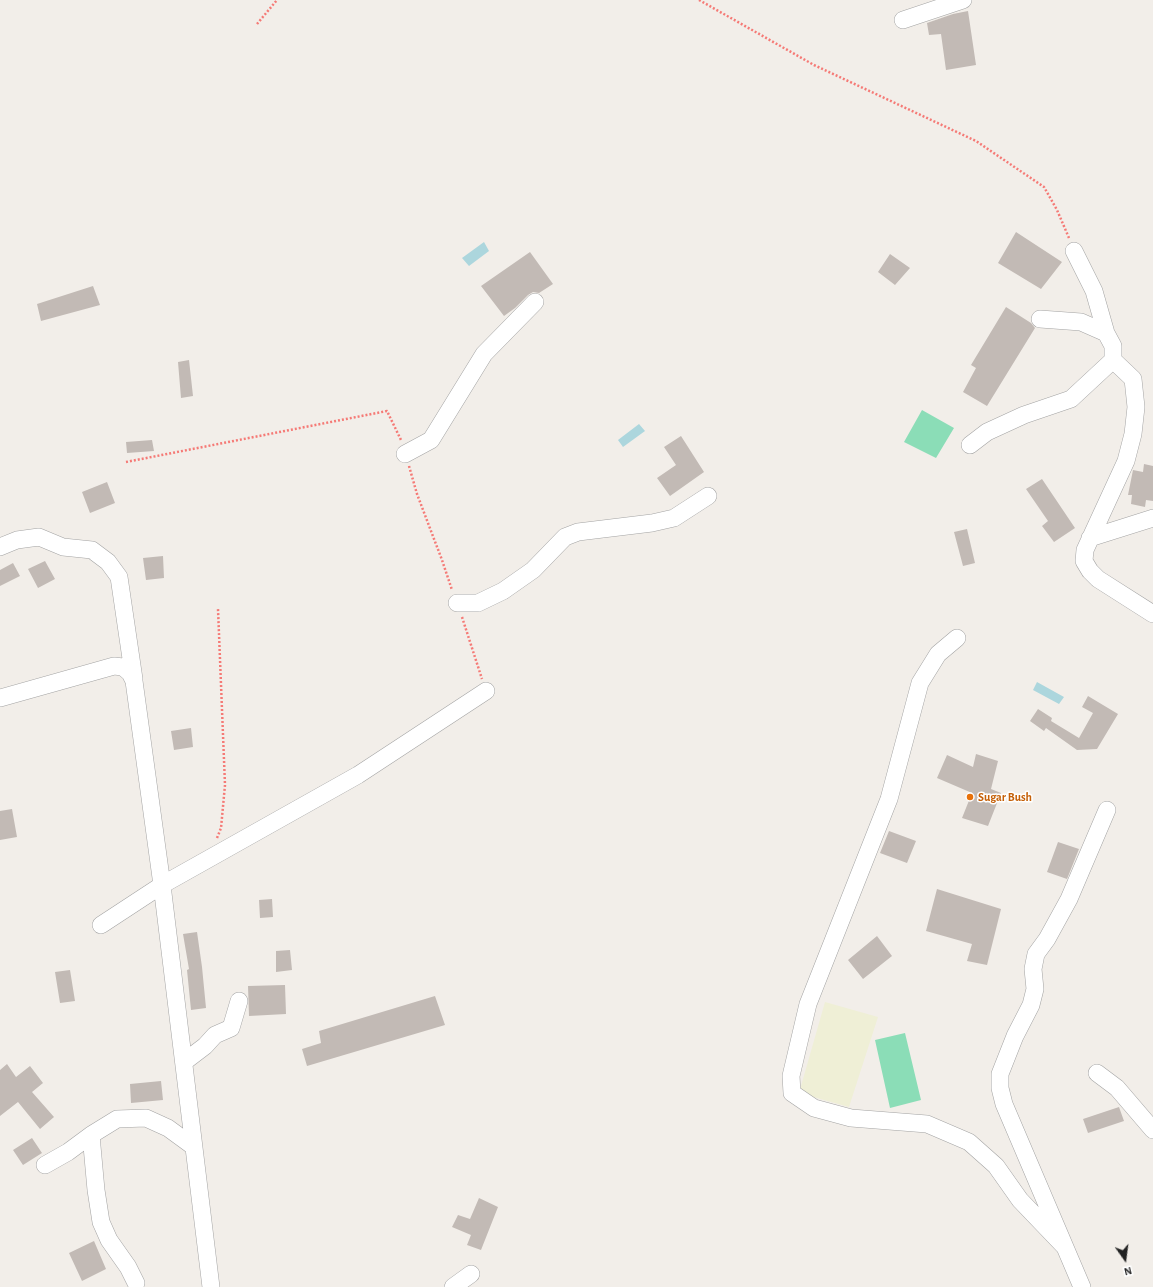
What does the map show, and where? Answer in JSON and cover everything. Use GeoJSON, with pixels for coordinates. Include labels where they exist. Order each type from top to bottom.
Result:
{"type":"FeatureCollection","features":[{"type":"Feature","properties":{"kind":"street"},"geometry":{"type":"LineString","coordinates":[[903,20],[963,0]]}},
{"type":"Feature","properties":{"kind":"street"},"geometry":{"type":"LineString","coordinates":[[1074,252],[1094,291],[1106,334],[1113,346],[1113,360],[1132,379],[1136,407],[1133,434],[1126,461],[1084,550],[1084,561],[1090,571],[1098,579],[1153,614]]}},
{"type":"Feature","properties":{"kind":"street"},"geometry":{"type":"LineString","coordinates":[[405,454],[431,440],[484,354],[535,302]]}},
{"type":"Feature","properties":{"kind":"street"},"geometry":{"type":"LineString","coordinates":[[1040,319],[1081,322],[1106,334]]}},
{"type":"Feature","properties":{"kind":"street"},"geometry":{"type":"LineString","coordinates":[[970,445],[987,432],[1024,414],[1071,399],[1113,360]]}},
{"type":"Feature","properties":{"kind":"street"},"geometry":{"type":"LineString","coordinates":[[457,604],[478,603],[503,591],[533,570],[565,537],[578,532],[652,524],[674,518],[708,496]]}},
{"type":"Feature","properties":{"kind":"street"},"geometry":{"type":"LineString","coordinates":[[1090,538],[1153,518]]}},
{"type":"Feature","properties":{"kind":"street"},"geometry":{"type":"LineString","coordinates":[[0,547],[17,540],[39,537],[63,547],[92,550],[108,562],[119,577],[162,885],[211,1287]]}},
{"type":"Feature","properties":{"kind":"street"},"geometry":{"type":"LineString","coordinates":[[957,638],[938,654],[920,683],[890,800],[808,1004],[791,1076],[792,1093],[814,1108],[851,1118],[927,1124],[969,1142],[996,1166],[1020,1200],[1064,1246]]}},
{"type":"Feature","properties":{"kind":"street"},"geometry":{"type":"LineString","coordinates":[[0,698],[114,666],[123,667],[130,673],[134,682]]}},
{"type":"Feature","properties":{"kind":"street"},"geometry":{"type":"LineString","coordinates":[[101,925],[162,885],[358,775],[486,691]]}},
{"type":"Feature","properties":{"kind":"street"},"geometry":{"type":"LineString","coordinates":[[1082,1287],[1004,1104],[1000,1088],[1000,1074],[1015,1036],[1031,1004],[1035,989],[1033,969],[1036,954],[1047,939],[1069,899],[1107,810]]}},
{"type":"Feature","properties":{"kind":"street"},"geometry":{"type":"LineString","coordinates":[[184,1062],[205,1046],[215,1035],[231,1028],[239,1001]]}},
{"type":"Feature","properties":{"kind":"street"},"geometry":{"type":"LineString","coordinates":[[1097,1073],[1117,1088],[1153,1130]]}},
{"type":"Feature","properties":{"kind":"street"},"geometry":{"type":"LineString","coordinates":[[45,1165],[68,1152],[91,1135],[117,1119],[146,1118],[168,1128],[194,1147]]}},
{"type":"Feature","properties":{"kind":"street"},"geometry":{"type":"LineString","coordinates":[[91,1135],[96,1190],[101,1222],[109,1240],[128,1267],[136,1283]]}},
{"type":"Feature","properties":{"kind":"street"},"geometry":{"type":"LineString","coordinates":[[453,1287],[471,1274]]}},
{"type":"Feature","properties":{"kind":"path"},"geometry":{"type":"LineString","coordinates":[[257,24],[277,0]]}},
{"type":"Feature","properties":{"kind":"path"},"geometry":{"type":"LineString","coordinates":[[699,0],[814,65],[976,140],[1044,187],[1057,210],[1074,252]]}},
{"type":"Feature","properties":{"kind":"path"},"geometry":{"type":"LineString","coordinates":[[126,462],[387,411],[400,438],[417,494],[442,560],[486,691]]}},
{"type":"Feature","properties":{"kind":"path"},"geometry":{"type":"LineString","coordinates":[[210,858],[220,828],[225,785],[218,609]]}},
{"type":"Feature","properties":{"kind":"green space"},"geometry":{"type":"Polygon","coordinates":[[[922,410],[954,428],[936,458],[904,442],[922,410]]]}},
{"type":"Feature","properties":{"kind":"green space"},"geometry":{"type":"Polygon","coordinates":[[[825,1002],[878,1017],[849,1107],[799,1093],[825,1002]]]}},
{"type":"Feature","properties":{"kind":"green space"},"geometry":{"type":"Polygon","coordinates":[[[905,1033],[921,1100],[890,1108],[875,1040],[905,1033]]]}},
{"type":"Feature","properties":{"kind":"water"},"geometry":{"type":"Polygon","coordinates":[[[484,242],[489,251],[469,266],[462,258],[484,242]]]}},
{"type":"Feature","properties":{"kind":"water"},"geometry":{"type":"Polygon","coordinates":[[[639,424],[645,431],[623,447],[618,440],[639,424]]]}},
{"type":"Feature","properties":{"kind":"water"},"geometry":{"type":"Polygon","coordinates":[[[1037,682],[1064,697],[1059,704],[1033,690],[1037,682]]]}},
{"type":"Feature","properties":{"kind":"building"},"geometry":{"type":"Polygon","coordinates":[[[968,11],[976,65],[946,70],[941,34],[929,35],[927,23],[953,14],[968,11]]]}},
{"type":"Feature","properties":{"kind":"building"},"geometry":{"type":"Polygon","coordinates":[[[1016,232],[1062,262],[1041,289],[998,263],[1016,232]]]}},
{"type":"Feature","properties":{"kind":"building"},"geometry":{"type":"Polygon","coordinates":[[[530,252],[553,284],[539,293],[533,292],[528,295],[515,308],[504,316],[481,286],[530,252]]]}},
{"type":"Feature","properties":{"kind":"building"},"geometry":{"type":"Polygon","coordinates":[[[890,254],[910,268],[895,285],[878,272],[890,254]]]}},
{"type":"Feature","properties":{"kind":"building"},"geometry":{"type":"Polygon","coordinates":[[[93,286],[100,305],[41,321],[37,304],[93,286]]]}},
{"type":"Feature","properties":{"kind":"building"},"geometry":{"type":"Polygon","coordinates":[[[1006,307],[1031,323],[1035,328],[987,406],[963,392],[976,368],[971,365],[1006,307]]]}},
{"type":"Feature","properties":{"kind":"building"},"geometry":{"type":"Polygon","coordinates":[[[189,360],[193,396],[181,398],[178,362],[189,360]]]}},
{"type":"Feature","properties":{"kind":"building"},"geometry":{"type":"Polygon","coordinates":[[[681,436],[704,472],[670,496],[657,478],[676,465],[664,447],[681,436]]]}},
{"type":"Feature","properties":{"kind":"building"},"geometry":{"type":"Polygon","coordinates":[[[152,440],[154,451],[127,453],[126,442],[152,440]]]}},
{"type":"Feature","properties":{"kind":"building"},"geometry":{"type":"Polygon","coordinates":[[[1144,464],[1153,466],[1153,501],[1146,500],[1145,507],[1131,504],[1132,495],[1128,495],[1133,470],[1143,472],[1144,464]]]}},
{"type":"Feature","properties":{"kind":"building"},"geometry":{"type":"Polygon","coordinates":[[[1042,479],[1075,528],[1054,542],[1042,526],[1048,521],[1026,489],[1042,479]]]}},
{"type":"Feature","properties":{"kind":"building"},"geometry":{"type":"Polygon","coordinates":[[[107,482],[115,503],[90,513],[82,492],[107,482]]]}},
{"type":"Feature","properties":{"kind":"building"},"geometry":{"type":"Polygon","coordinates":[[[967,529],[975,563],[963,566],[954,532],[967,529]]]}},
{"type":"Feature","properties":{"kind":"building"},"geometry":{"type":"Polygon","coordinates":[[[163,556],[164,578],[146,580],[143,558],[163,556]]]}},
{"type":"Feature","properties":{"kind":"building"},"geometry":{"type":"Polygon","coordinates":[[[45,561],[55,579],[38,588],[28,569],[45,561]]]}},
{"type":"Feature","properties":{"kind":"building"},"geometry":{"type":"Polygon","coordinates":[[[13,563],[20,576],[0,586],[0,570],[13,563]]]}},
{"type":"Feature","properties":{"kind":"building"},"geometry":{"type":"Polygon","coordinates":[[[1088,696],[1118,714],[1097,749],[1077,750],[1046,728],[1044,731],[1030,721],[1038,709],[1052,718],[1051,721],[1079,738],[1093,713],[1082,707],[1088,696]]]}},
{"type":"Feature","properties":{"kind":"building"},"geometry":{"type":"Polygon","coordinates":[[[191,728],[193,747],[174,750],[171,731],[191,728]]]}},
{"type":"Feature","properties":{"kind":"building"},"geometry":{"type":"Polygon","coordinates":[[[976,754],[998,761],[991,789],[1001,793],[988,826],[962,818],[972,793],[937,778],[947,755],[973,767],[976,754]]]}},
{"type":"Feature","properties":{"kind":"building"},"geometry":{"type":"Polygon","coordinates":[[[12,809],[17,837],[0,840],[0,811],[12,809]]]}},
{"type":"Feature","properties":{"kind":"building"},"geometry":{"type":"Polygon","coordinates":[[[889,831],[916,841],[907,863],[880,853],[889,831]]]}},
{"type":"Feature","properties":{"kind":"building"},"geometry":{"type":"Polygon","coordinates":[[[1058,842],[1079,849],[1067,879],[1047,872],[1058,842]]]}},
{"type":"Feature","properties":{"kind":"building"},"geometry":{"type":"Polygon","coordinates":[[[937,889],[1001,909],[987,965],[967,961],[972,944],[926,931],[937,889]]]}},
{"type":"Feature","properties":{"kind":"building"},"geometry":{"type":"Polygon","coordinates":[[[272,899],[273,917],[260,918],[259,900],[272,899]]]}},
{"type":"Feature","properties":{"kind":"building"},"geometry":{"type":"Polygon","coordinates":[[[197,932],[206,1008],[191,1010],[187,970],[189,969],[183,934],[197,932]]]}},
{"type":"Feature","properties":{"kind":"building"},"geometry":{"type":"Polygon","coordinates":[[[877,936],[892,956],[863,979],[848,960],[877,936]]]}},
{"type":"Feature","properties":{"kind":"building"},"geometry":{"type":"Polygon","coordinates":[[[290,950],[292,970],[276,972],[276,951],[290,950]]]}},
{"type":"Feature","properties":{"kind":"building"},"geometry":{"type":"Polygon","coordinates":[[[70,970],[75,1001],[60,1003],[55,972],[70,970]]]}},
{"type":"Feature","properties":{"kind":"building"},"geometry":{"type":"Polygon","coordinates":[[[285,985],[286,1014],[249,1016],[248,986],[285,985]]]}},
{"type":"Feature","properties":{"kind":"building"},"geometry":{"type":"Polygon","coordinates":[[[435,996],[445,1025],[307,1066],[302,1049],[321,1043],[319,1031],[435,996]]]}},
{"type":"Feature","properties":{"kind":"building"},"geometry":{"type":"Polygon","coordinates":[[[7,1064],[16,1077],[30,1066],[43,1083],[32,1092],[54,1117],[40,1129],[18,1102],[0,1116],[0,1070],[7,1064]]]}},
{"type":"Feature","properties":{"kind":"building"},"geometry":{"type":"Polygon","coordinates":[[[161,1081],[163,1100],[131,1103],[130,1084],[161,1081]]]}},
{"type":"Feature","properties":{"kind":"building"},"geometry":{"type":"Polygon","coordinates":[[[1119,1107],[1124,1121],[1088,1133],[1083,1119],[1119,1107]]]}},
{"type":"Feature","properties":{"kind":"building"},"geometry":{"type":"Polygon","coordinates":[[[32,1138],[42,1153],[23,1165],[13,1150],[32,1138]]]}},
{"type":"Feature","properties":{"kind":"building"},"geometry":{"type":"Polygon","coordinates":[[[479,1198],[498,1207],[481,1250],[467,1245],[471,1235],[452,1227],[458,1215],[470,1219],[479,1198]]]}},
{"type":"Feature","properties":{"kind":"building"},"geometry":{"type":"Polygon","coordinates":[[[94,1241],[106,1269],[82,1281],[69,1253],[94,1241]]]}},
{"type":"Feature","properties":{"kind":"place","name":"Sugar Bush"},"geometry":{"type":"Point","coordinates":[970,797]}}]}
